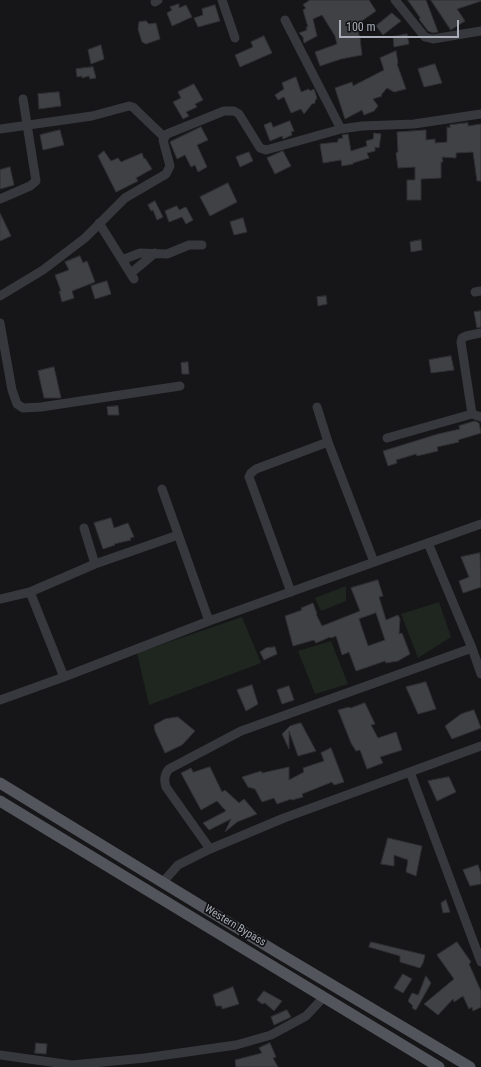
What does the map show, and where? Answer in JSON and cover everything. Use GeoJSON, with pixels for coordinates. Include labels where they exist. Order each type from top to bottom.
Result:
{"type":"FeatureCollection","features":[{"type":"Feature","properties":{"kind":"main road","name":"Western Bypass"},"geometry":{"type":"LineString","coordinates":[[0,784],[281,955],[470,1067]]}},
{"type":"Feature","properties":{"kind":"main road","name":"Western Bypass"},"geometry":{"type":"LineString","coordinates":[[0,803],[324,997],[434,1066]]}},
{"type":"Feature","properties":{"kind":"street"},"geometry":{"type":"LineString","coordinates":[[222,0],[235,38]]}},
{"type":"Feature","properties":{"kind":"street"},"geometry":{"type":"LineString","coordinates":[[395,0],[424,37],[428,39],[433,40],[481,31]]}},
{"type":"Feature","properties":{"kind":"street"},"geometry":{"type":"LineString","coordinates":[[285,20],[341,129]]}},
{"type":"Feature","properties":{"kind":"street"},"geometry":{"type":"LineString","coordinates":[[0,199],[34,184],[36,181],[23,99]]}},
{"type":"Feature","properties":{"kind":"street"},"geometry":{"type":"LineString","coordinates":[[0,129],[92,116],[129,106],[136,110],[164,137],[163,140],[170,166],[169,171],[166,174],[125,198],[85,238],[43,270],[1,293]]}},
{"type":"Feature","properties":{"kind":"street"},"geometry":{"type":"LineString","coordinates":[[164,137],[167,134],[229,110],[239,114],[260,148],[266,150],[341,129],[362,126],[414,124],[481,114]]}},
{"type":"Feature","properties":{"kind":"street"},"geometry":{"type":"LineString","coordinates":[[99,223],[132,276],[155,253]]}},
{"type":"Feature","properties":{"kind":"street"},"geometry":{"type":"LineString","coordinates":[[122,260],[140,253],[167,254],[189,245],[202,245]]}},
{"type":"Feature","properties":{"kind":"street"},"geometry":{"type":"LineString","coordinates":[[0,323],[12,390],[17,404],[23,408],[41,407],[180,386]]}},
{"type":"Feature","properties":{"kind":"street"},"geometry":{"type":"LineString","coordinates":[[472,414],[461,342],[462,338],[466,336],[481,333]]}},
{"type":"Feature","properties":{"kind":"street"},"geometry":{"type":"LineString","coordinates":[[317,407],[328,442],[374,562]]}},
{"type":"Feature","properties":{"kind":"street"},"geometry":{"type":"LineString","coordinates":[[387,438],[472,414],[481,417]]}},
{"type":"Feature","properties":{"kind":"street"},"geometry":{"type":"LineString","coordinates":[[292,592],[249,477],[251,472],[328,442]]}},
{"type":"Feature","properties":{"kind":"street"},"geometry":{"type":"LineString","coordinates":[[162,489],[209,621]]}},
{"type":"Feature","properties":{"kind":"street"},"geometry":{"type":"LineString","coordinates":[[0,700],[209,621],[481,524]]}},
{"type":"Feature","properties":{"kind":"street"},"geometry":{"type":"LineString","coordinates":[[84,528],[96,564]]}},
{"type":"Feature","properties":{"kind":"street"},"geometry":{"type":"LineString","coordinates":[[0,599],[30,592],[96,564],[178,535]]}},
{"type":"Feature","properties":{"kind":"street"},"geometry":{"type":"LineString","coordinates":[[428,543],[472,648],[481,674]]}},
{"type":"Feature","properties":{"kind":"street"},"geometry":{"type":"LineString","coordinates":[[30,592],[64,677]]}},
{"type":"Feature","properties":{"kind":"street"},"geometry":{"type":"LineString","coordinates":[[210,849],[166,787],[164,781],[165,774],[169,769],[241,731],[472,648]]}},
{"type":"Feature","properties":{"kind":"street"},"geometry":{"type":"LineString","coordinates":[[163,882],[178,865],[210,849],[284,818],[481,746]]}},
{"type":"Feature","properties":{"kind":"street"},"geometry":{"type":"LineString","coordinates":[[410,772],[481,962]]}},
{"type":"Feature","properties":{"kind":"street"},"geometry":{"type":"LineString","coordinates":[[0,1055],[72,1065],[145,1058],[236,1045],[271,1035],[306,1016],[324,997]]}},
{"type":"Feature","properties":{"kind":"street"},"geometry":{"type":"LineString","coordinates":[[19,1057],[19,1067]]}},
{"type":"Feature","properties":{"kind":"shaded area"},"geometry":{"type":"Polygon","coordinates":[[[346,586],[346,601],[321,611],[315,598],[346,586]]]}},
{"type":"Feature","properties":{"kind":"shaded area"},"geometry":{"type":"Polygon","coordinates":[[[439,602],[451,637],[418,658],[401,614],[439,602]]]}},
{"type":"Feature","properties":{"kind":"shaded area"},"geometry":{"type":"Polygon","coordinates":[[[242,617],[261,663],[149,705],[137,653],[242,617]]]}},
{"type":"Feature","properties":{"kind":"shaded area"},"geometry":{"type":"Polygon","coordinates":[[[331,641],[348,684],[315,694],[298,651],[331,641]]]}},
{"type":"Feature","properties":{"kind":"building"},"geometry":{"type":"Polygon","coordinates":[[[310,0],[369,0],[376,11],[356,25],[360,38],[362,55],[341,59],[320,66],[315,52],[337,44],[335,36],[322,15],[313,19],[317,36],[304,43],[303,37],[299,33],[307,30],[306,27],[308,27],[303,10],[306,8],[303,5],[310,0]]]}},
{"type":"Feature","properties":{"kind":"building"},"geometry":{"type":"Polygon","coordinates":[[[408,0],[426,0],[438,32],[433,33],[428,31],[408,0]]]}},
{"type":"Feature","properties":{"kind":"building"},"geometry":{"type":"Polygon","coordinates":[[[431,0],[481,1],[457,9],[465,21],[451,30],[431,0]]]}},
{"type":"Feature","properties":{"kind":"building"},"geometry":{"type":"Polygon","coordinates":[[[179,4],[179,8],[186,5],[192,17],[172,26],[167,13],[172,10],[170,7],[179,4]]]}},
{"type":"Feature","properties":{"kind":"building"},"geometry":{"type":"Polygon","coordinates":[[[215,5],[220,21],[198,27],[194,18],[203,15],[202,9],[215,5]]]}},
{"type":"Feature","properties":{"kind":"building"},"geometry":{"type":"Polygon","coordinates":[[[392,13],[401,21],[383,35],[376,26],[392,13]]]}},
{"type":"Feature","properties":{"kind":"building"},"geometry":{"type":"Polygon","coordinates":[[[146,21],[149,24],[156,23],[160,39],[146,44],[142,42],[138,29],[139,22],[146,21]]]}},
{"type":"Feature","properties":{"kind":"building"},"geometry":{"type":"Polygon","coordinates":[[[407,34],[409,44],[394,47],[393,37],[407,34]]]}},
{"type":"Feature","properties":{"kind":"building"},"geometry":{"type":"Polygon","coordinates":[[[264,36],[272,53],[240,67],[235,55],[253,47],[251,42],[264,36]]]}},
{"type":"Feature","properties":{"kind":"building"},"geometry":{"type":"Polygon","coordinates":[[[101,45],[104,59],[91,64],[88,50],[101,45]]]}},
{"type":"Feature","properties":{"kind":"building"},"geometry":{"type":"Polygon","coordinates":[[[396,51],[397,64],[406,89],[394,92],[387,88],[381,95],[382,96],[373,99],[378,106],[374,111],[364,115],[362,110],[345,119],[335,88],[352,82],[353,86],[384,70],[380,58],[396,51]]]}},
{"type":"Feature","properties":{"kind":"building"},"geometry":{"type":"Polygon","coordinates":[[[435,64],[442,83],[424,87],[418,69],[435,64]]]}},
{"type":"Feature","properties":{"kind":"building"},"geometry":{"type":"Polygon","coordinates":[[[93,67],[96,78],[90,79],[89,76],[82,78],[82,76],[77,77],[76,69],[93,67]]]}},
{"type":"Feature","properties":{"kind":"building"},"geometry":{"type":"Polygon","coordinates":[[[296,77],[301,92],[314,89],[317,98],[315,103],[312,104],[304,114],[301,109],[291,113],[284,97],[278,100],[275,95],[284,89],[282,83],[296,77]]]}},
{"type":"Feature","properties":{"kind":"building"},"geometry":{"type":"Polygon","coordinates":[[[194,84],[203,100],[195,104],[197,107],[186,112],[189,116],[183,119],[173,102],[181,98],[178,92],[194,84]]]}},
{"type":"Feature","properties":{"kind":"building"},"geometry":{"type":"Polygon","coordinates":[[[59,92],[61,106],[39,109],[38,94],[59,92]]]}},
{"type":"Feature","properties":{"kind":"building"},"geometry":{"type":"Polygon","coordinates":[[[290,121],[294,131],[291,132],[292,135],[283,139],[282,136],[270,141],[264,125],[271,122],[273,127],[290,121]]]}},
{"type":"Feature","properties":{"kind":"building"},"geometry":{"type":"Polygon","coordinates":[[[468,123],[468,126],[481,124],[481,181],[477,181],[473,152],[456,153],[456,158],[442,157],[443,162],[441,162],[441,178],[421,179],[421,200],[407,200],[407,180],[415,180],[415,167],[398,168],[396,153],[398,152],[397,132],[426,130],[426,140],[435,139],[435,143],[447,142],[447,127],[450,128],[450,125],[468,123]]]}},
{"type":"Feature","properties":{"kind":"building"},"geometry":{"type":"Polygon","coordinates":[[[201,127],[208,140],[197,145],[207,167],[198,172],[195,165],[191,167],[185,155],[177,159],[170,142],[201,127]]]}},
{"type":"Feature","properties":{"kind":"building"},"geometry":{"type":"Polygon","coordinates":[[[60,130],[64,145],[43,150],[40,135],[60,130]]]}},
{"type":"Feature","properties":{"kind":"building"},"geometry":{"type":"Polygon","coordinates":[[[374,133],[381,134],[379,148],[375,147],[375,151],[367,153],[369,158],[353,164],[342,166],[341,160],[323,163],[320,144],[338,142],[338,139],[343,138],[342,135],[348,134],[351,151],[367,146],[366,141],[373,139],[374,133]]]}},
{"type":"Feature","properties":{"kind":"building"},"geometry":{"type":"Polygon","coordinates":[[[104,151],[111,161],[118,158],[121,162],[142,153],[144,159],[145,158],[152,169],[136,178],[138,181],[116,192],[98,156],[104,151]]]}},
{"type":"Feature","properties":{"kind":"building"},"geometry":{"type":"Polygon","coordinates":[[[283,151],[291,166],[275,174],[267,158],[283,151]]]}},
{"type":"Feature","properties":{"kind":"building"},"geometry":{"type":"Polygon","coordinates":[[[249,152],[253,161],[240,167],[236,157],[249,152]]]}},
{"type":"Feature","properties":{"kind":"building"},"geometry":{"type":"Polygon","coordinates":[[[10,167],[14,185],[0,189],[0,170],[10,167]]]}},
{"type":"Feature","properties":{"kind":"building"},"geometry":{"type":"Polygon","coordinates":[[[228,183],[237,202],[210,216],[200,197],[228,183]]]}},
{"type":"Feature","properties":{"kind":"building"},"geometry":{"type":"Polygon","coordinates":[[[155,201],[163,217],[157,220],[153,210],[151,211],[148,205],[155,201]]]}},
{"type":"Feature","properties":{"kind":"building"},"geometry":{"type":"Polygon","coordinates":[[[177,206],[179,210],[186,207],[193,220],[186,224],[182,217],[169,222],[165,211],[177,206]]]}},
{"type":"Feature","properties":{"kind":"building"},"geometry":{"type":"Polygon","coordinates":[[[0,213],[11,236],[0,241],[0,213]]]}},
{"type":"Feature","properties":{"kind":"building"},"geometry":{"type":"Polygon","coordinates":[[[243,218],[247,232],[234,235],[230,222],[243,218]]]}},
{"type":"Feature","properties":{"kind":"building"},"geometry":{"type":"Polygon","coordinates":[[[421,240],[422,250],[411,252],[410,242],[421,240]]]}},
{"type":"Feature","properties":{"kind":"building"},"geometry":{"type":"Polygon","coordinates":[[[80,256],[83,263],[87,261],[95,282],[72,291],[74,298],[62,302],[59,291],[61,291],[55,275],[69,270],[65,262],[80,256]]]}},
{"type":"Feature","properties":{"kind":"building"},"geometry":{"type":"Polygon","coordinates":[[[107,281],[111,294],[95,299],[91,286],[107,281]]]}},
{"type":"Feature","properties":{"kind":"building"},"geometry":{"type":"Polygon","coordinates":[[[326,296],[327,304],[318,306],[317,297],[326,296]]]}},
{"type":"Feature","properties":{"kind":"building"},"geometry":{"type":"Polygon","coordinates":[[[481,311],[481,327],[477,328],[474,312],[481,311]]]}},
{"type":"Feature","properties":{"kind":"building"},"geometry":{"type":"Polygon","coordinates":[[[451,356],[454,370],[431,373],[429,360],[451,356]]]}},
{"type":"Feature","properties":{"kind":"building"},"geometry":{"type":"Polygon","coordinates":[[[188,362],[189,374],[182,374],[181,363],[188,362]]]}},
{"type":"Feature","properties":{"kind":"building"},"geometry":{"type":"Polygon","coordinates":[[[54,367],[61,398],[44,398],[38,371],[54,367]]]}},
{"type":"Feature","properties":{"kind":"building"},"geometry":{"type":"Polygon","coordinates":[[[118,406],[119,415],[108,415],[107,407],[118,406]]]}},
{"type":"Feature","properties":{"kind":"building"},"geometry":{"type":"Polygon","coordinates":[[[475,421],[479,423],[481,433],[458,440],[459,442],[437,447],[438,451],[417,456],[416,454],[396,460],[397,463],[388,466],[383,451],[438,434],[460,429],[459,426],[475,421]]]}},
{"type":"Feature","properties":{"kind":"building"},"geometry":{"type":"Polygon","coordinates":[[[111,518],[114,528],[128,523],[134,537],[130,538],[131,540],[114,544],[115,545],[103,549],[94,523],[111,518]]]}},
{"type":"Feature","properties":{"kind":"building"},"geometry":{"type":"Polygon","coordinates":[[[480,553],[481,587],[463,593],[459,581],[469,577],[461,557],[480,553]]]}},
{"type":"Feature","properties":{"kind":"building"},"geometry":{"type":"Polygon","coordinates":[[[378,580],[383,596],[379,597],[386,620],[398,615],[400,619],[399,634],[402,633],[410,654],[398,661],[386,663],[385,661],[356,671],[349,652],[342,655],[336,636],[316,643],[314,640],[293,646],[285,616],[302,610],[301,608],[313,603],[316,614],[322,626],[360,611],[351,588],[378,580]],[[376,613],[359,619],[368,646],[385,640],[376,613]]]}},
{"type":"Feature","properties":{"kind":"building"},"geometry":{"type":"Polygon","coordinates":[[[275,647],[277,654],[264,660],[260,652],[266,648],[275,647]]]}},
{"type":"Feature","properties":{"kind":"building"},"geometry":{"type":"Polygon","coordinates":[[[426,682],[436,709],[418,714],[406,687],[426,682]]]}},
{"type":"Feature","properties":{"kind":"building"},"geometry":{"type":"Polygon","coordinates":[[[252,685],[258,704],[246,711],[237,690],[252,685]]]}},
{"type":"Feature","properties":{"kind":"building"},"geometry":{"type":"Polygon","coordinates":[[[289,686],[294,700],[282,704],[277,690],[289,686]]]}},
{"type":"Feature","properties":{"kind":"building"},"geometry":{"type":"Polygon","coordinates":[[[365,703],[375,724],[371,725],[378,738],[396,732],[402,750],[380,757],[383,763],[367,769],[360,750],[356,751],[351,743],[338,710],[365,703]]]}},
{"type":"Feature","properties":{"kind":"building"},"geometry":{"type":"Polygon","coordinates":[[[474,710],[481,728],[452,739],[445,726],[461,714],[474,710]]]}},
{"type":"Feature","properties":{"kind":"building"},"geometry":{"type":"Polygon","coordinates":[[[178,717],[195,731],[182,745],[165,753],[155,731],[154,725],[165,719],[178,717]]]}},
{"type":"Feature","properties":{"kind":"building"},"geometry":{"type":"Polygon","coordinates":[[[301,723],[316,751],[298,756],[289,731],[289,749],[282,734],[290,726],[301,723]]]}},
{"type":"Feature","properties":{"kind":"building"},"geometry":{"type":"Polygon","coordinates":[[[331,748],[344,782],[334,785],[332,782],[302,794],[303,797],[277,804],[274,798],[262,802],[255,789],[248,787],[242,777],[261,771],[262,773],[289,767],[289,780],[304,772],[303,768],[324,761],[321,753],[331,748]]]}},
{"type":"Feature","properties":{"kind":"building"},"geometry":{"type":"Polygon","coordinates":[[[210,767],[222,792],[225,790],[239,803],[244,799],[257,814],[237,822],[225,832],[231,819],[209,830],[203,823],[226,811],[217,801],[201,810],[181,773],[191,768],[193,772],[210,767]]]}},
{"type":"Feature","properties":{"kind":"building"},"geometry":{"type":"Polygon","coordinates":[[[449,777],[456,792],[437,801],[428,781],[449,777]]]}},
{"type":"Feature","properties":{"kind":"building"},"geometry":{"type":"Polygon","coordinates":[[[388,838],[422,846],[416,876],[406,872],[408,860],[394,855],[394,866],[381,864],[388,838]]]}},
{"type":"Feature","properties":{"kind":"building"},"geometry":{"type":"Polygon","coordinates":[[[478,865],[481,874],[481,884],[470,886],[463,870],[478,865]]]}},
{"type":"Feature","properties":{"kind":"building"},"geometry":{"type":"Polygon","coordinates":[[[446,900],[450,912],[443,913],[441,903],[446,900]]]}},
{"type":"Feature","properties":{"kind":"building"},"geometry":{"type":"Polygon","coordinates":[[[371,942],[425,955],[423,963],[420,968],[400,962],[400,956],[369,947],[371,942]]]}},
{"type":"Feature","properties":{"kind":"building"},"geometry":{"type":"Polygon","coordinates":[[[457,942],[471,962],[469,964],[481,991],[481,1007],[473,1011],[472,1007],[469,1009],[463,996],[454,1002],[453,999],[438,1015],[424,1004],[454,979],[437,955],[457,942]]]}},
{"type":"Feature","properties":{"kind":"building"},"geometry":{"type":"Polygon","coordinates":[[[403,974],[412,979],[403,993],[394,988],[403,974]]]}},
{"type":"Feature","properties":{"kind":"building"},"geometry":{"type":"Polygon","coordinates":[[[426,976],[431,983],[416,1010],[412,1008],[413,1006],[408,1001],[412,993],[418,995],[426,976]]]}},
{"type":"Feature","properties":{"kind":"building"},"geometry":{"type":"Polygon","coordinates":[[[233,987],[239,1004],[222,1009],[222,1006],[216,1006],[213,995],[233,987]]]}},
{"type":"Feature","properties":{"kind":"building"},"geometry":{"type":"Polygon","coordinates":[[[264,991],[282,1001],[274,1011],[265,1003],[262,1004],[257,1000],[264,991]]]}},
{"type":"Feature","properties":{"kind":"building"},"geometry":{"type":"Polygon","coordinates":[[[287,1010],[291,1017],[274,1025],[271,1017],[287,1010]]]}},
{"type":"Feature","properties":{"kind":"building"},"geometry":{"type":"Polygon","coordinates":[[[36,1043],[47,1044],[46,1054],[35,1053],[36,1043]]]}},
{"type":"Feature","properties":{"kind":"building"},"geometry":{"type":"Polygon","coordinates":[[[270,1043],[276,1057],[273,1058],[278,1067],[236,1067],[235,1060],[262,1053],[259,1048],[270,1043]]]}}]}
